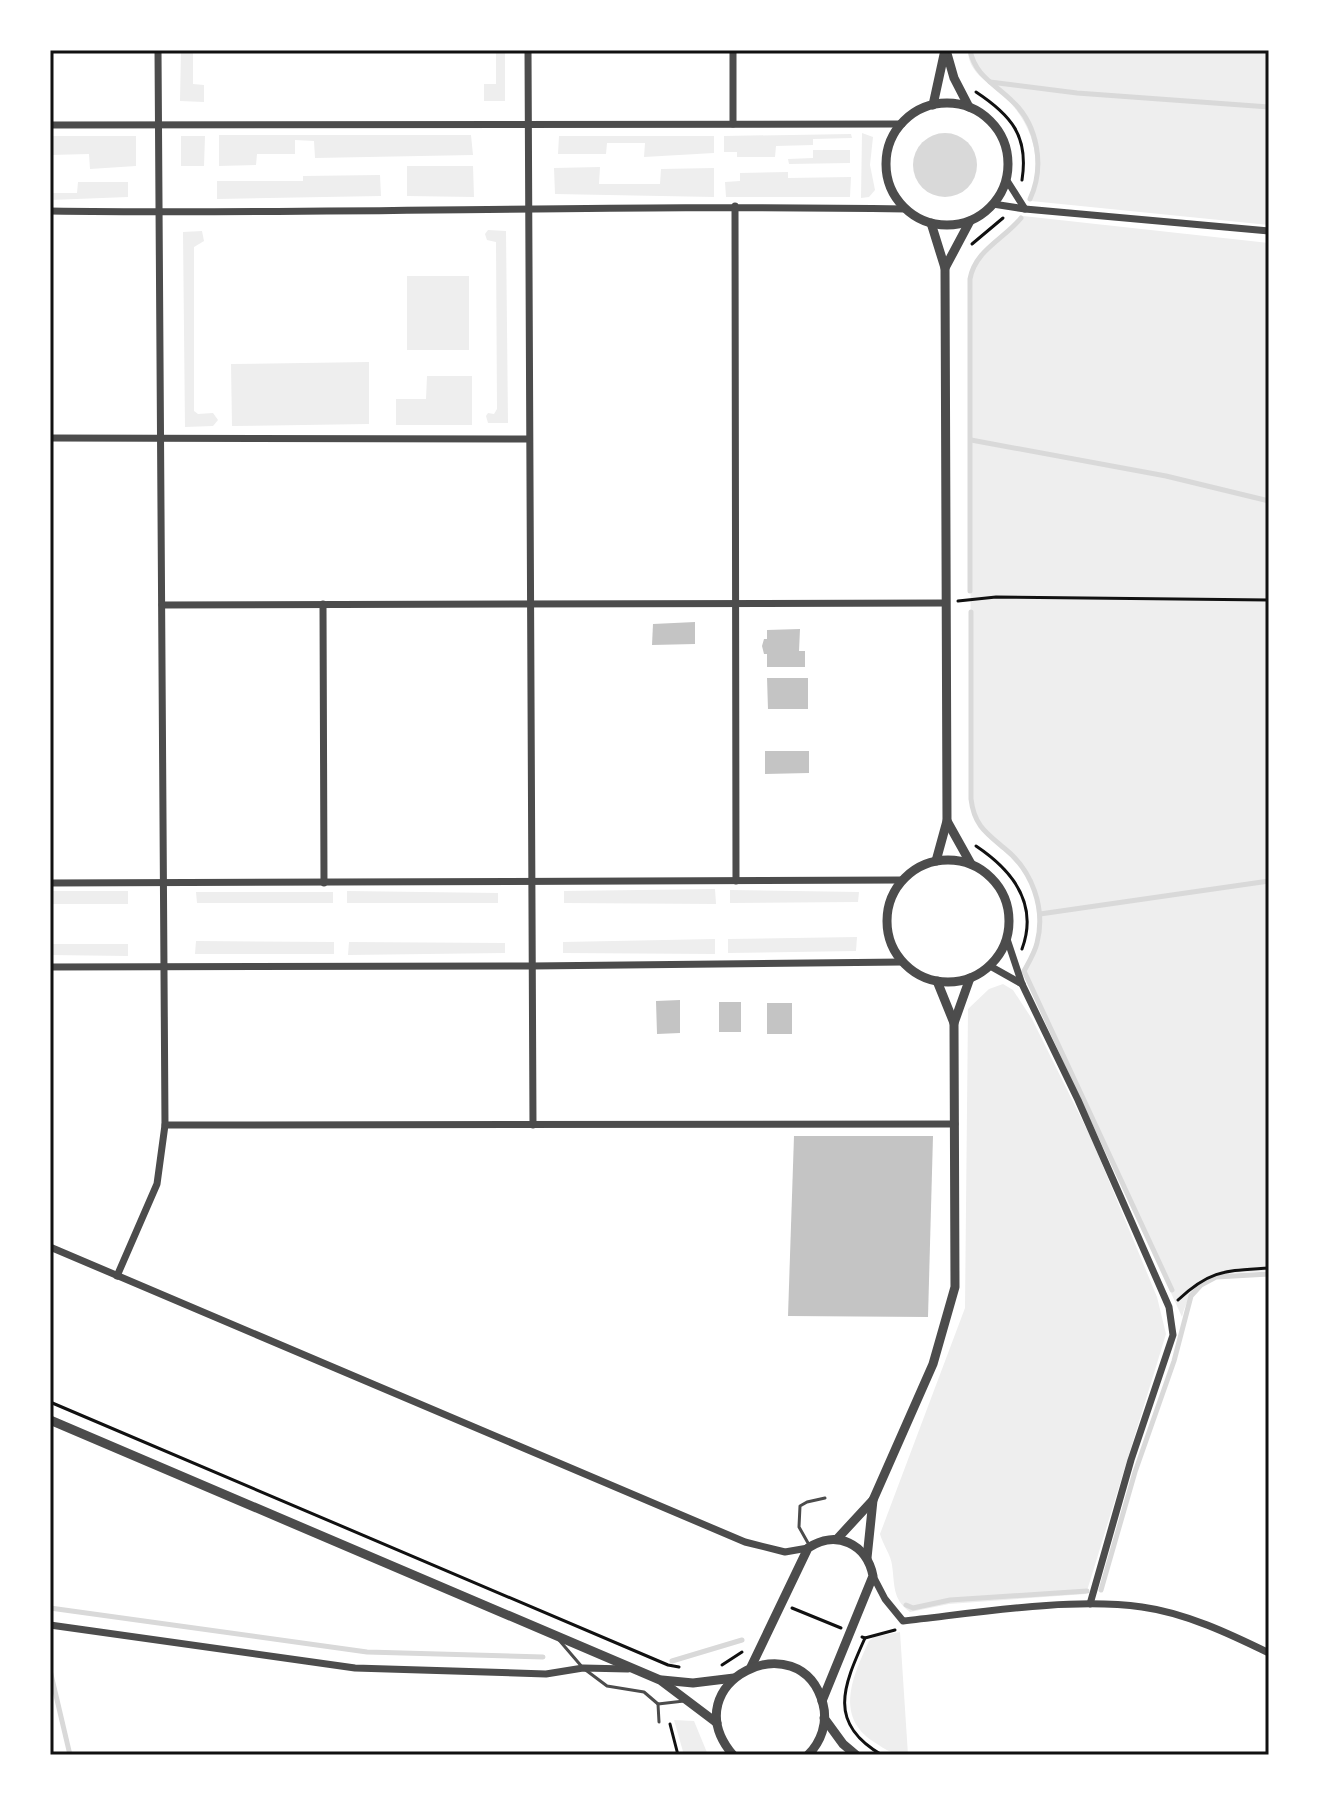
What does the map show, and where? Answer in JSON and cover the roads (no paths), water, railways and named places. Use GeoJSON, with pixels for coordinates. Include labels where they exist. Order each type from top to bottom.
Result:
{"type":"FeatureCollection","features":[{"type":"Feature","properties":{"kind":"street"},"geometry":{"type":"LineString","coordinates":[[117,1276],[157,1184],[165,1125],[158,50]]}},
{"type":"Feature","properties":{"kind":"street"},"geometry":{"type":"LineString","coordinates":[[528,50],[533,1125]]}},
{"type":"Feature","properties":{"kind":"street"},"geometry":{"type":"LineString","coordinates":[[733,50],[733,124]]}},
{"type":"Feature","properties":{"kind":"street"},"geometry":{"type":"LineString","coordinates":[[933,105],[945,50]]}},
{"type":"Feature","properties":{"kind":"street"},"geometry":{"type":"LineString","coordinates":[[945,50],[954,78],[969,107]]}},
{"type":"Feature","properties":{"kind":"street"},"geometry":{"type":"LineString","coordinates":[[933,105],[969,107],[984,116],[1001,136],[1008,162],[1006,179],[993,204],[970,221],[931,223],[906,209],[889,183],[886,168],[893,137],[911,116],[933,105]]}},
{"type":"Feature","properties":{"kind":"street"},"geometry":{"type":"LineString","coordinates":[[50,125],[902,124]]}},
{"type":"Feature","properties":{"kind":"street"},"geometry":{"type":"LineString","coordinates":[[1006,179],[1025,209]]}},
{"type":"Feature","properties":{"kind":"street"},"geometry":{"type":"LineString","coordinates":[[993,204],[1269,231]]}},
{"type":"Feature","properties":{"kind":"street"},"geometry":{"type":"LineString","coordinates":[[50,211],[159,213],[735,206],[906,209]]}},
{"type":"Feature","properties":{"kind":"street"},"geometry":{"type":"LineString","coordinates":[[735,206],[736,881]]}},
{"type":"Feature","properties":{"kind":"street"},"geometry":{"type":"LineString","coordinates":[[945,268],[970,221]]}},
{"type":"Feature","properties":{"kind":"street"},"geometry":{"type":"LineString","coordinates":[[931,223],[945,268],[947,821],[936,861]]}},
{"type":"Feature","properties":{"kind":"street"},"geometry":{"type":"LineString","coordinates":[[50,438],[529,439]]}},
{"type":"Feature","properties":{"kind":"street"},"geometry":{"type":"LineString","coordinates":[[162,605],[946,603]]}},
{"type":"Feature","properties":{"kind":"street"},"geometry":{"type":"LineString","coordinates":[[323,604],[324,883]]}},
{"type":"Feature","properties":{"kind":"street"},"geometry":{"type":"LineString","coordinates":[[947,821],[971,864]]}},
{"type":"Feature","properties":{"kind":"street"},"geometry":{"type":"LineString","coordinates":[[960,860],[971,864],[987,873],[999,886],[1007,903],[1010,921],[1000,954],[990,966],[970,978],[948,982],[918,974],[903,962],[893,947],[888,930],[888,912],[893,895],[913,871],[936,861],[960,860]]}},
{"type":"Feature","properties":{"kind":"street"},"geometry":{"type":"LineString","coordinates":[[50,883],[903,880]]}},
{"type":"Feature","properties":{"kind":"street"},"geometry":{"type":"LineString","coordinates":[[1007,939],[1022,984],[1078,1100],[1169,1307],[1173,1335],[1131,1460],[1090,1604]]}},
{"type":"Feature","properties":{"kind":"street"},"geometry":{"type":"LineString","coordinates":[[50,967],[903,962]]}},
{"type":"Feature","properties":{"kind":"street"},"geometry":{"type":"LineString","coordinates":[[990,966],[1022,984]]}},
{"type":"Feature","properties":{"kind":"street"},"geometry":{"type":"LineString","coordinates":[[867,1558],[873,1500],[933,1364],[955,1287],[954,1023],[970,978]]}},
{"type":"Feature","properties":{"kind":"street"},"geometry":{"type":"LineString","coordinates":[[937,981],[954,1023]]}},
{"type":"Feature","properties":{"kind":"street"},"geometry":{"type":"LineString","coordinates":[[165,1125],[955,1124]]}},
{"type":"Feature","properties":{"kind":"street"},"geometry":{"type":"LineString","coordinates":[[50,1247],[745,1542],[785,1552],[837,1539],[859,1549],[867,1558],[885,1599],[903,1621],[1090,1604],[1152,1608],[1233,1635],[1269,1653]]}},
{"type":"Feature","properties":{"kind":"street"},"geometry":{"type":"LineString","coordinates":[[50,1420],[660,1680],[717,1723],[733,1755]]}},
{"type":"Feature","properties":{"kind":"street"},"geometry":{"type":"LineString","coordinates":[[837,1539],[873,1500]]}},
{"type":"Feature","properties":{"kind":"street"},"geometry":{"type":"LineString","coordinates":[[751,1667],[809,1548]]}},
{"type":"Feature","properties":{"kind":"street"},"geometry":{"type":"LineString","coordinates":[[822,1701],[873,1576]]}},
{"type":"Feature","properties":{"kind":"street"},"geometry":{"type":"LineString","coordinates":[[50,1625],[355,1668],[546,1674],[583,1668],[634,1669]]}},
{"type":"Feature","properties":{"kind":"street"},"geometry":{"type":"LineString","coordinates":[[717,1723],[720,1698],[734,1678],[751,1667],[776,1663],[800,1671],[817,1689],[824,1718],[818,1742],[808,1755]]}},
{"type":"Feature","properties":{"kind":"street"},"geometry":{"type":"LineString","coordinates":[[660,1680],[693,1683],[734,1678]]}},
{"type":"Feature","properties":{"kind":"street"},"geometry":{"type":"LineString","coordinates":[[824,1718],[843,1744],[856,1755]]}},
{"type":"Feature","properties":{"kind":"lane"},"geometry":{"type":"LineString","coordinates":[[809,1548],[799,1527],[800,1506],[825,1498]]}},
{"type":"Feature","properties":{"kind":"lane"},"geometry":{"type":"LineString","coordinates":[[557,1637],[583,1668],[607,1686],[644,1692],[658,1704],[659,1722]]}},
{"type":"Feature","properties":{"kind":"lane"},"geometry":{"type":"LineString","coordinates":[[658,1704],[690,1700]]}},
{"type":"Feature","properties":{"kind":"waterway"},"geometry":{"type":"LineString","coordinates":[[970,50],[976,67],[1021,111],[1033,134],[1038,160],[1035,187],[1030,199]]}},
{"type":"Feature","properties":{"kind":"waterway"},"geometry":{"type":"LineString","coordinates":[[990,82],[1077,93],[1269,107]]}},
{"type":"Feature","properties":{"kind":"waterway"},"geometry":{"type":"LineString","coordinates":[[970,591],[970,279],[984,252],[1021,218]]}},
{"type":"Feature","properties":{"kind":"waterway"},"geometry":{"type":"LineString","coordinates":[[971,440],[1166,476],[1269,501]]}},
{"type":"Feature","properties":{"kind":"waterway"},"geometry":{"type":"LineString","coordinates":[[971,612],[971,799],[975,816],[982,828],[1014,857],[1029,878],[1040,916],[1035,950],[1024,971],[1172,1290]]}},
{"type":"Feature","properties":{"kind":"waterway"},"geometry":{"type":"LineString","coordinates":[[1040,914],[1269,881]]}},
{"type":"Feature","properties":{"kind":"waterway"},"geometry":{"type":"LineString","coordinates":[[1101,1590],[1135,1472],[1174,1361],[1191,1296],[1201,1285],[1216,1277],[1269,1274]]}},
{"type":"Feature","properties":{"kind":"waterway"},"geometry":{"type":"LineString","coordinates":[[906,1605],[913,1608],[950,1600],[1087,1591]]}},
{"type":"Feature","properties":{"kind":"waterway"},"geometry":{"type":"LineString","coordinates":[[50,1608],[367,1652],[543,1657]]}},
{"type":"Feature","properties":{"kind":"waterway"},"geometry":{"type":"LineString","coordinates":[[672,1661],[742,1640]]}},
{"type":"Feature","properties":{"kind":"waterway"},"geometry":{"type":"LineString","coordinates":[[50,1670],[70,1755]]}}]}
